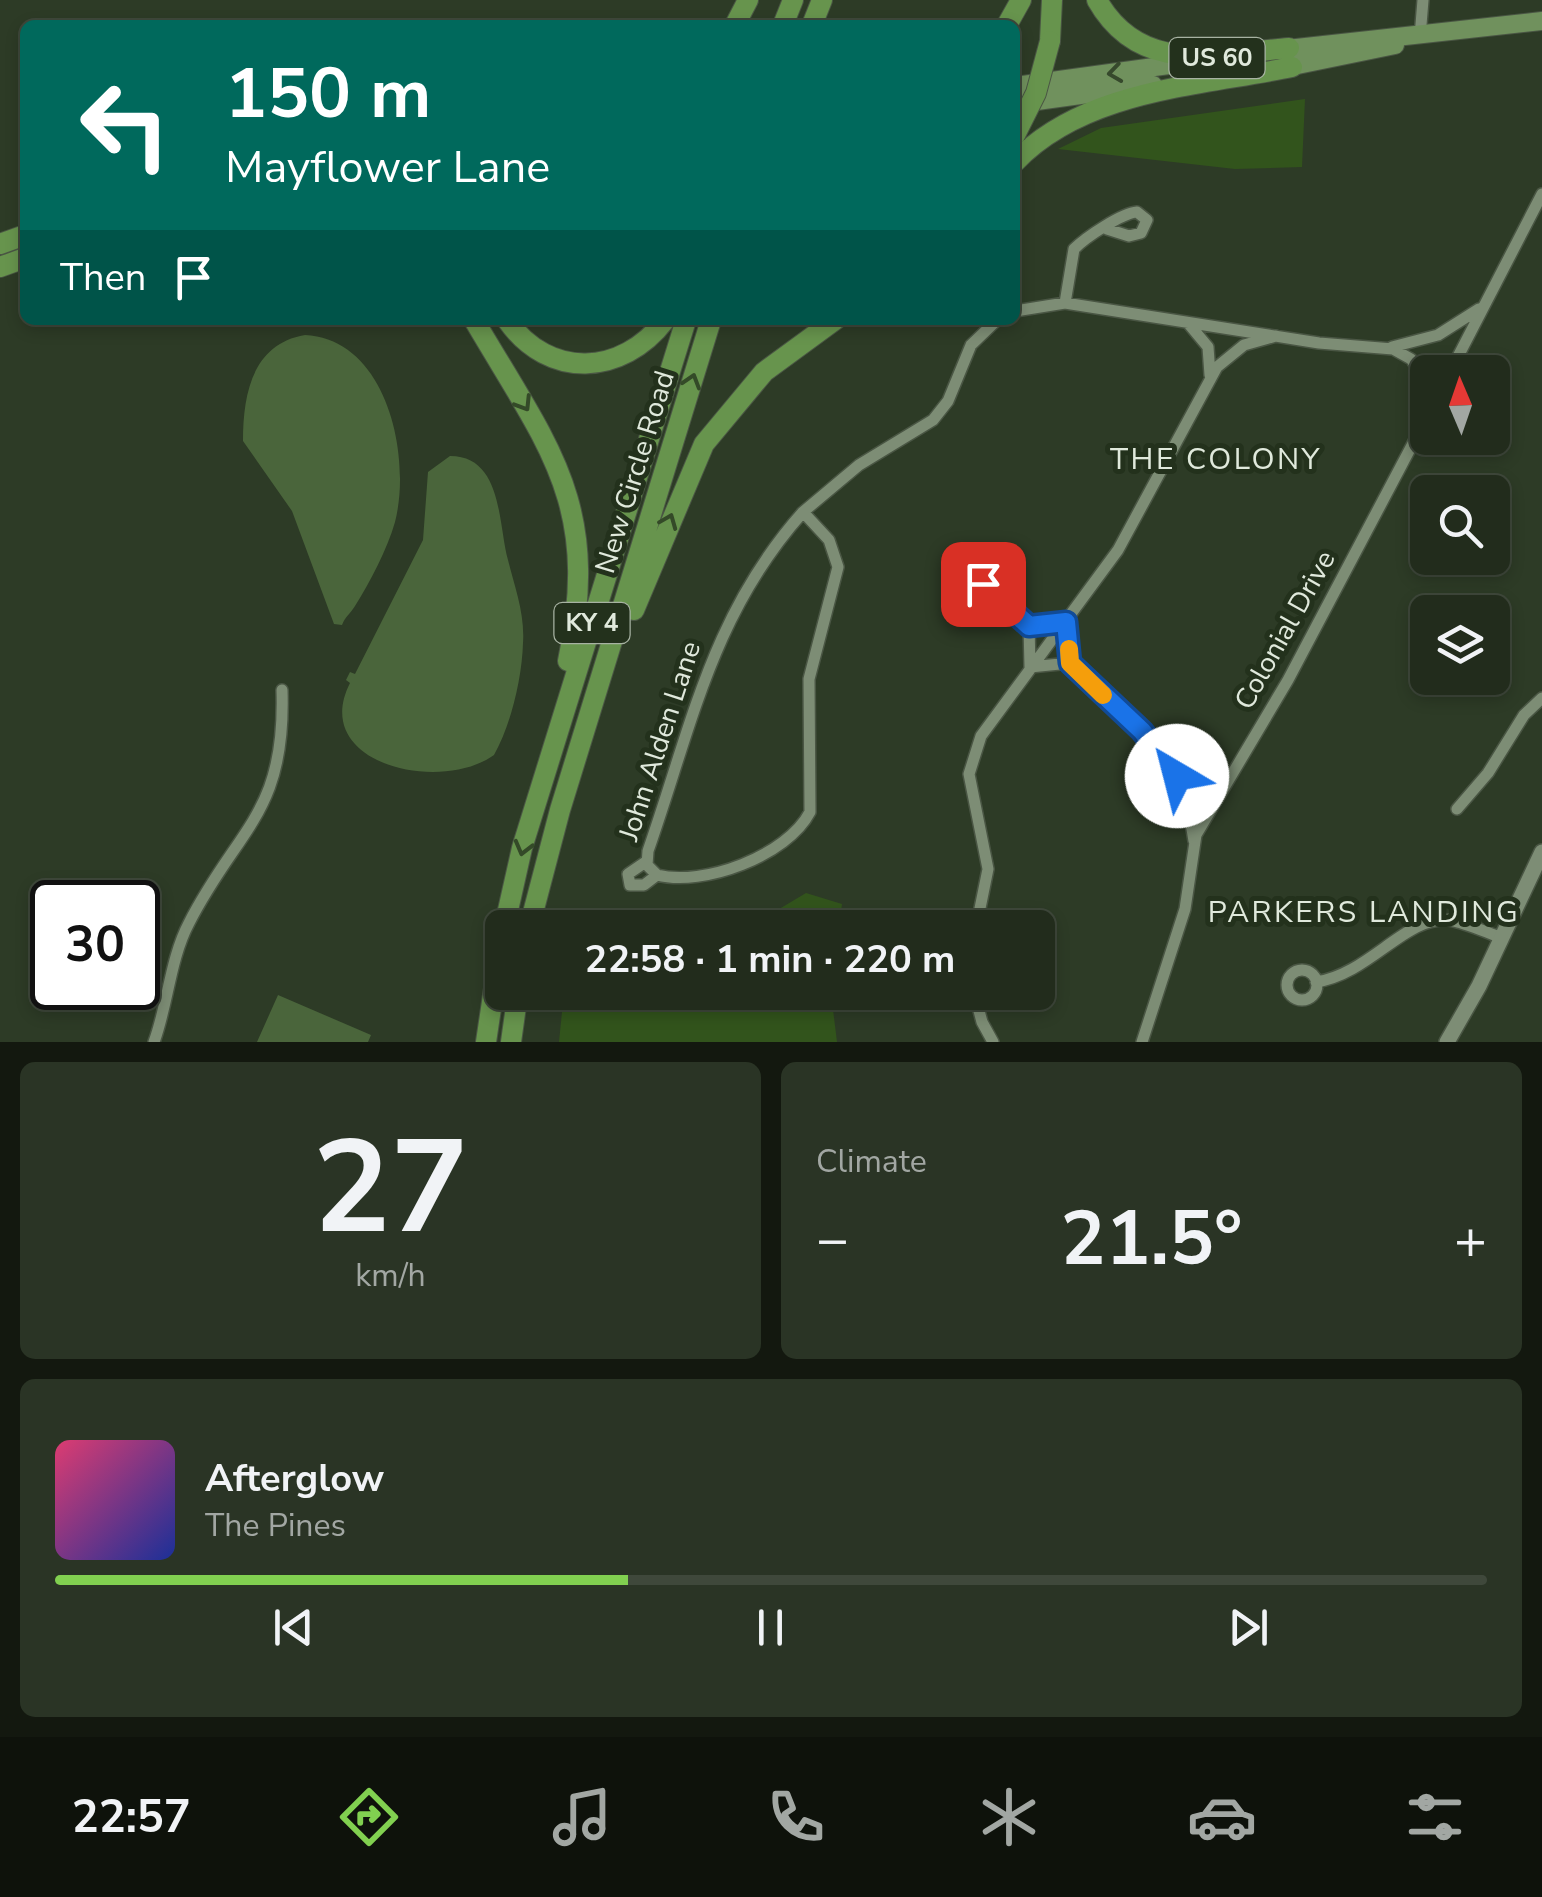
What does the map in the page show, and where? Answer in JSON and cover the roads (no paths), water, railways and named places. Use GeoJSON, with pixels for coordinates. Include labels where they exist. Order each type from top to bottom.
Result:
{"type":"FeatureCollection","features":[{"type":"Feature","properties":{"kind":"highway"},"geometry":{"type":"LineString","coordinates":[[1020,124],[1036,93],[1050,41],[1052,0]]}},
{"type":"Feature","properties":{"kind":"highway"},"geometry":{"type":"LineString","coordinates":[[1096,0],[1127,38],[1167,55],[1290,58]]}},
{"type":"Feature","properties":{"kind":"highway"},"geometry":{"type":"LineString","coordinates":[[1020,156],[1052,129],[1087,112],[1290,58]]}},
{"type":"Feature","properties":{"kind":"highway"},"geometry":{"type":"LineString","coordinates":[[477,325],[550,446],[566,482],[578,548],[578,609],[542,786]]}},
{"type":"Feature","properties":{"kind":"highway"},"geometry":{"type":"LineString","coordinates":[[512,325],[526,343],[545,354],[575,365],[593,365],[626,356],[659,325]]}},
{"type":"Feature","properties":{"kind":"highway","name":"New Circle Road"},"geometry":{"type":"LineString","coordinates":[[509,910],[542,786],[684,325]]}},
{"type":"Feature","properties":{"kind":"highway","name":"New Circle Road"},"geometry":{"type":"LineString","coordinates":[[533,910],[709,325]]}},
{"type":"Feature","properties":{"kind":"highway"},"geometry":{"type":"LineString","coordinates":[[581,742],[704,444],[764,372],[828,325]]}},
{"type":"Feature","properties":{"kind":"highway","name":"New Circle Road"},"geometry":{"type":"LineString","coordinates":[[486,1042],[491,1010]]}},
{"type":"Feature","properties":{"kind":"highway"},"geometry":{"type":"LineString","coordinates":[[510,1042],[515,1010]]}},
{"type":"Feature","properties":{"kind":"main road","name":"US 60"},"geometry":{"type":"LineString","coordinates":[[1020,85],[1372,52],[1420,37],[1542,21]]}},
{"type":"Feature","properties":{"kind":"main road","name":"US 60"},"geometry":{"type":"LineString","coordinates":[[1020,103],[1290,58]]}},
{"type":"Feature","properties":{"kind":"main road"},"geometry":{"type":"LineString","coordinates":[[1448,1042],[1542,852]]}},
{"type":"Feature","properties":{"kind":"street"},"geometry":{"type":"LineString","coordinates":[[1420,37],[1423,0]]}},
{"type":"Feature","properties":{"kind":"street"},"geometry":{"type":"LineString","coordinates":[[1459,355],[1542,194]]}},
{"type":"Feature","properties":{"kind":"street"},"geometry":{"type":"LineString","coordinates":[[1064,304],[1074,249],[1087,237],[1108,229]]}},
{"type":"Feature","properties":{"kind":"street"},"geometry":{"type":"LineString","coordinates":[[1020,309],[1043,303],[1064,304],[1384,348],[1403,352],[1410,360]]}},
{"type":"Feature","properties":{"kind":"street"},"geometry":{"type":"LineString","coordinates":[[1384,348],[1438,335],[1486,304]]}},
{"type":"Feature","properties":{"kind":"street"},"geometry":{"type":"LineString","coordinates":[[1188,323],[1208,347],[1212,367],[1208,382]]}},
{"type":"Feature","properties":{"kind":"street","name":"John Alden Lane"},"geometry":{"type":"LineString","coordinates":[[804,512],[830,540],[838,567],[809,679],[810,812],[786,837],[734,869],[710,876],[656,875],[647,861],[720,634],[760,565],[804,512],[859,465],[932,420],[948,401],[972,345],[992,325]]}},
{"type":"Feature","properties":{"kind":"street"},"geometry":{"type":"LineString","coordinates":[[980,910],[988,869],[969,774],[987,725],[1118,550],[1208,382],[1234,351],[1276,336]]}},
{"type":"Feature","properties":{"kind":"street","name":"Colonial Drive"},"geometry":{"type":"LineString","coordinates":[[1142,1042],[1185,909],[1194,841],[1288,680],[1410,449]]}},
{"type":"Feature","properties":{"kind":"street"},"geometry":{"type":"LineString","coordinates":[[983,584],[1029,626],[1030,666]]}},
{"type":"Feature","properties":{"kind":"street"},"geometry":{"type":"LineString","coordinates":[[1029,626],[1066,622]]}},
{"type":"Feature","properties":{"kind":"street"},"geometry":{"type":"LineString","coordinates":[[1066,622],[1070,663],[1171,764],[1204,781],[1230,775]]}},
{"type":"Feature","properties":{"kind":"street"},"geometry":{"type":"LineString","coordinates":[[1030,666],[1070,663]]}},
{"type":"Feature","properties":{"kind":"street"},"geometry":{"type":"LineString","coordinates":[[154,1042],[188,925],[254,826],[271,792],[281,738],[282,690]]}},
{"type":"Feature","properties":{"kind":"street"},"geometry":{"type":"LineString","coordinates":[[1457,809],[1488,774],[1524,715],[1542,698]]}},
{"type":"Feature","properties":{"kind":"street"},"geometry":{"type":"LineString","coordinates":[[1171,764],[1182,790],[1194,841]]}},
{"type":"Feature","properties":{"kind":"street"},"geometry":{"type":"LineString","coordinates":[[647,861],[628,874],[630,885],[644,886],[656,875]]}},
{"type":"Feature","properties":{"kind":"street"},"geometry":{"type":"LineString","coordinates":[[1316,982],[1336,979],[1360,967],[1425,922],[1450,920],[1502,938]]}},
{"type":"Feature","properties":{"kind":"street"},"geometry":{"type":"LineString","coordinates":[[979,1010],[993,1042]]}},
{"type":"Feature","properties":{"kind":"district","name":"THE COLONY"},"geometry":{"type":"Point","coordinates":[1216,459]}},
{"type":"Feature","properties":{"kind":"district","name":"PARKERS LANDING"},"geometry":{"type":"Point","coordinates":[1364,912]}}]}
